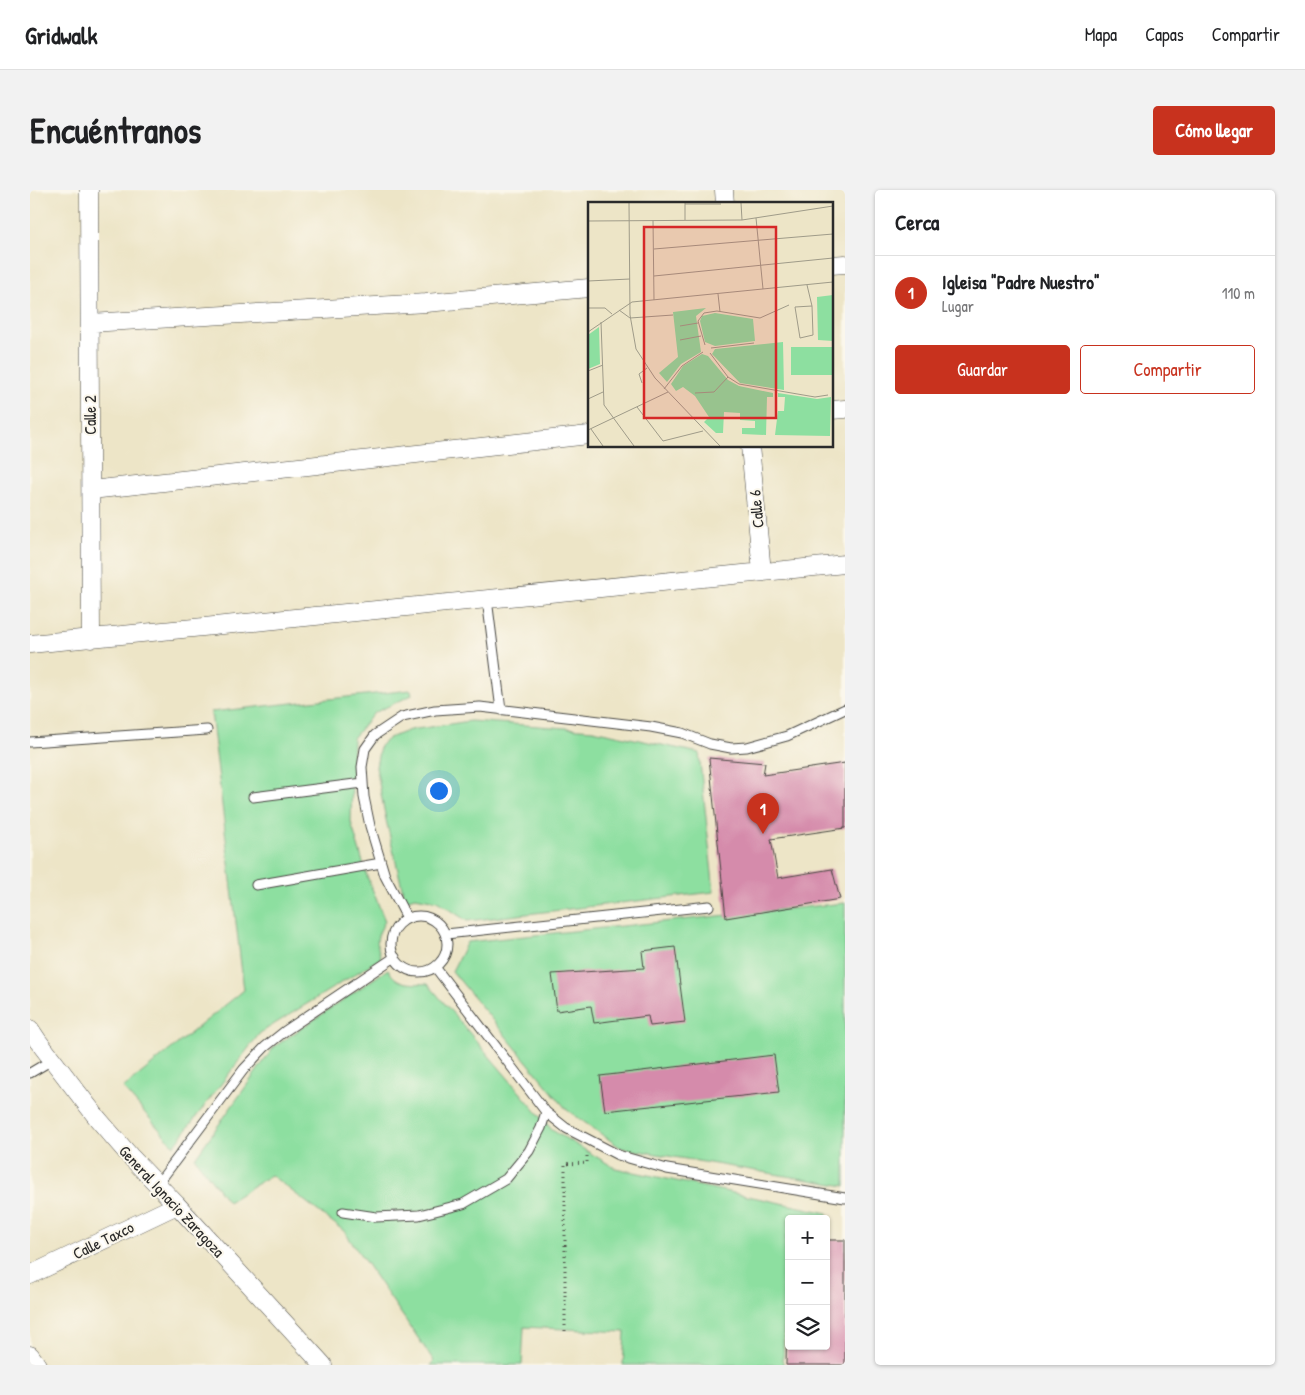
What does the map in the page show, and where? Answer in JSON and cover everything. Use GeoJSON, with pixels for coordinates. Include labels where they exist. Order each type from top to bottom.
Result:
{"type":"FeatureCollection","features":[{"type":"Feature","properties":{"kind":"street","name":"Calle 2"},"geometry":{"type":"LineString","coordinates":[[89,190],[91,639]]}},
{"type":"Feature","properties":{"kind":"street"},"geometry":{"type":"LineString","coordinates":[[832,265],[845,264]]}},
{"type":"Feature","properties":{"kind":"street"},"geometry":{"type":"LineString","coordinates":[[90,323],[426,303],[588,288]]}},
{"type":"Feature","properties":{"kind":"street"},"geometry":{"type":"LineString","coordinates":[[832,410],[845,409]]}},
{"type":"Feature","properties":{"kind":"street"},"geometry":{"type":"LineString","coordinates":[[90,490],[588,435]]}},
{"type":"Feature","properties":{"kind":"street","name":"Calle 6"},"geometry":{"type":"LineString","coordinates":[[750,448],[762,572]]}},
{"type":"Feature","properties":{"kind":"street"},"geometry":{"type":"LineString","coordinates":[[30,644],[845,564]]}},
{"type":"Feature","properties":{"kind":"street","name":"General Ignacio Zaragoza"},"geometry":{"type":"LineString","coordinates":[[30,1029],[98,1119],[130,1156],[323,1365]]}},
{"type":"Feature","properties":{"kind":"street","name":"Calle Taxco"},"geometry":{"type":"LineString","coordinates":[[30,1276],[177,1205]]}},
{"type":"Feature","properties":{"kind":"street"},"geometry":{"type":"LineString","coordinates":[[30,1355],[37,1365]]}},
{"type":"Feature","properties":{"kind":"lane"},"geometry":{"type":"LineString","coordinates":[[487,599],[501,710]]}},
{"type":"Feature","properties":{"kind":"lane"},"geometry":{"type":"LineString","coordinates":[[407,918],[381,863],[364,797],[362,767],[365,749],[375,735],[402,717],[435,710],[480,707],[651,727],[682,733],[710,744],[731,748],[747,747],[787,736],[845,709]]}},
{"type":"Feature","properties":{"kind":"lane"},"geometry":{"type":"LineString","coordinates":[[30,742],[207,730]]}},
{"type":"Feature","properties":{"kind":"lane"},"geometry":{"type":"LineString","coordinates":[[253,797],[363,783]]}},
{"type":"Feature","properties":{"kind":"lane"},"geometry":{"type":"LineString","coordinates":[[256,885],[381,863]]}},
{"type":"Feature","properties":{"kind":"lane"},"geometry":{"type":"LineString","coordinates":[[446,934],[710,906]]}},
{"type":"Feature","properties":{"kind":"lane"},"geometry":{"type":"LineString","coordinates":[[425,916],[441,926],[446,934],[448,943],[446,952],[442,961],[435,967],[417,972],[400,964],[395,958],[391,940],[399,924],[407,918],[425,916]]}},
{"type":"Feature","properties":{"kind":"lane"},"geometry":{"type":"LineString","coordinates":[[157,1185],[244,1069],[265,1047],[284,1031],[395,958]]}},
{"type":"Feature","properties":{"kind":"lane"},"geometry":{"type":"LineString","coordinates":[[435,967],[546,1112],[566,1128],[618,1155],[667,1168],[845,1198]]}},
{"type":"Feature","properties":{"kind":"lane"},"geometry":{"type":"LineString","coordinates":[[30,1074],[52,1060]]}},
{"type":"Feature","properties":{"kind":"lane"},"geometry":{"type":"LineString","coordinates":[[343,1212],[376,1217],[419,1215],[463,1204],[506,1179],[528,1151],[541,1128],[546,1112]]}},
{"type":"Feature","properties":{"kind":"path"},"geometry":{"type":"LineString","coordinates":[[565,1331],[565,1164],[587,1163],[587,1139]]}},
{"type":"Feature","properties":{"kind":"green space"},"geometry":{"type":"Polygon","coordinates":[[[411,690],[412,695],[374,713],[353,738],[351,822],[367,876],[385,921],[377,939],[381,958],[260,1033],[174,1146],[123,1088],[244,990],[211,712],[411,690]]]}},
{"type":"Feature","properties":{"kind":"green space"},"geometry":{"type":"Polygon","coordinates":[[[470,721],[593,730],[699,753],[714,892],[467,921],[437,901],[415,897],[405,900],[386,820],[376,767],[380,746],[389,738],[410,730],[470,721]]]}},
{"type":"Feature","properties":{"kind":"green space"},"geometry":{"type":"Polygon","coordinates":[[[845,903],[845,1186],[621,1148],[567,1110],[452,971],[467,942],[845,903]]]}},
{"type":"Feature","properties":{"kind":"green space"},"geometry":{"type":"Polygon","coordinates":[[[388,969],[400,981],[428,984],[552,1130],[615,1168],[828,1213],[828,1215],[785,1215],[783,1365],[623,1365],[625,1332],[524,1327],[522,1365],[430,1365],[434,1361],[344,1231],[271,1175],[228,1202],[195,1158],[274,1047],[388,969]]]}},
{"type":"Feature","properties":{"kind":"building"},"geometry":{"type":"Polygon","coordinates":[[[709,758],[765,763],[763,775],[845,763],[845,828],[771,839],[778,878],[832,869],[840,899],[726,918],[709,758]]]}},
{"type":"Feature","properties":{"kind":"building"},"geometry":{"type":"Polygon","coordinates":[[[675,947],[685,1022],[650,1026],[648,1016],[594,1023],[591,1006],[557,1011],[552,974],[644,968],[642,951],[675,947]]]}},
{"type":"Feature","properties":{"kind":"building"},"geometry":{"type":"Polygon","coordinates":[[[774,1055],[779,1092],[605,1111],[600,1076],[774,1055]]]}},
{"type":"Feature","properties":{"kind":"building"},"geometry":{"type":"Polygon","coordinates":[[[830,1240],[845,1240],[845,1365],[786,1365],[786,1350],[830,1350],[830,1240]]]}},
{"type":"Feature","properties":{"kind":"place","name":"Igleisa \"Padre Nuestro\""},"geometry":{"type":"Point","coordinates":[763,834]}}]}
